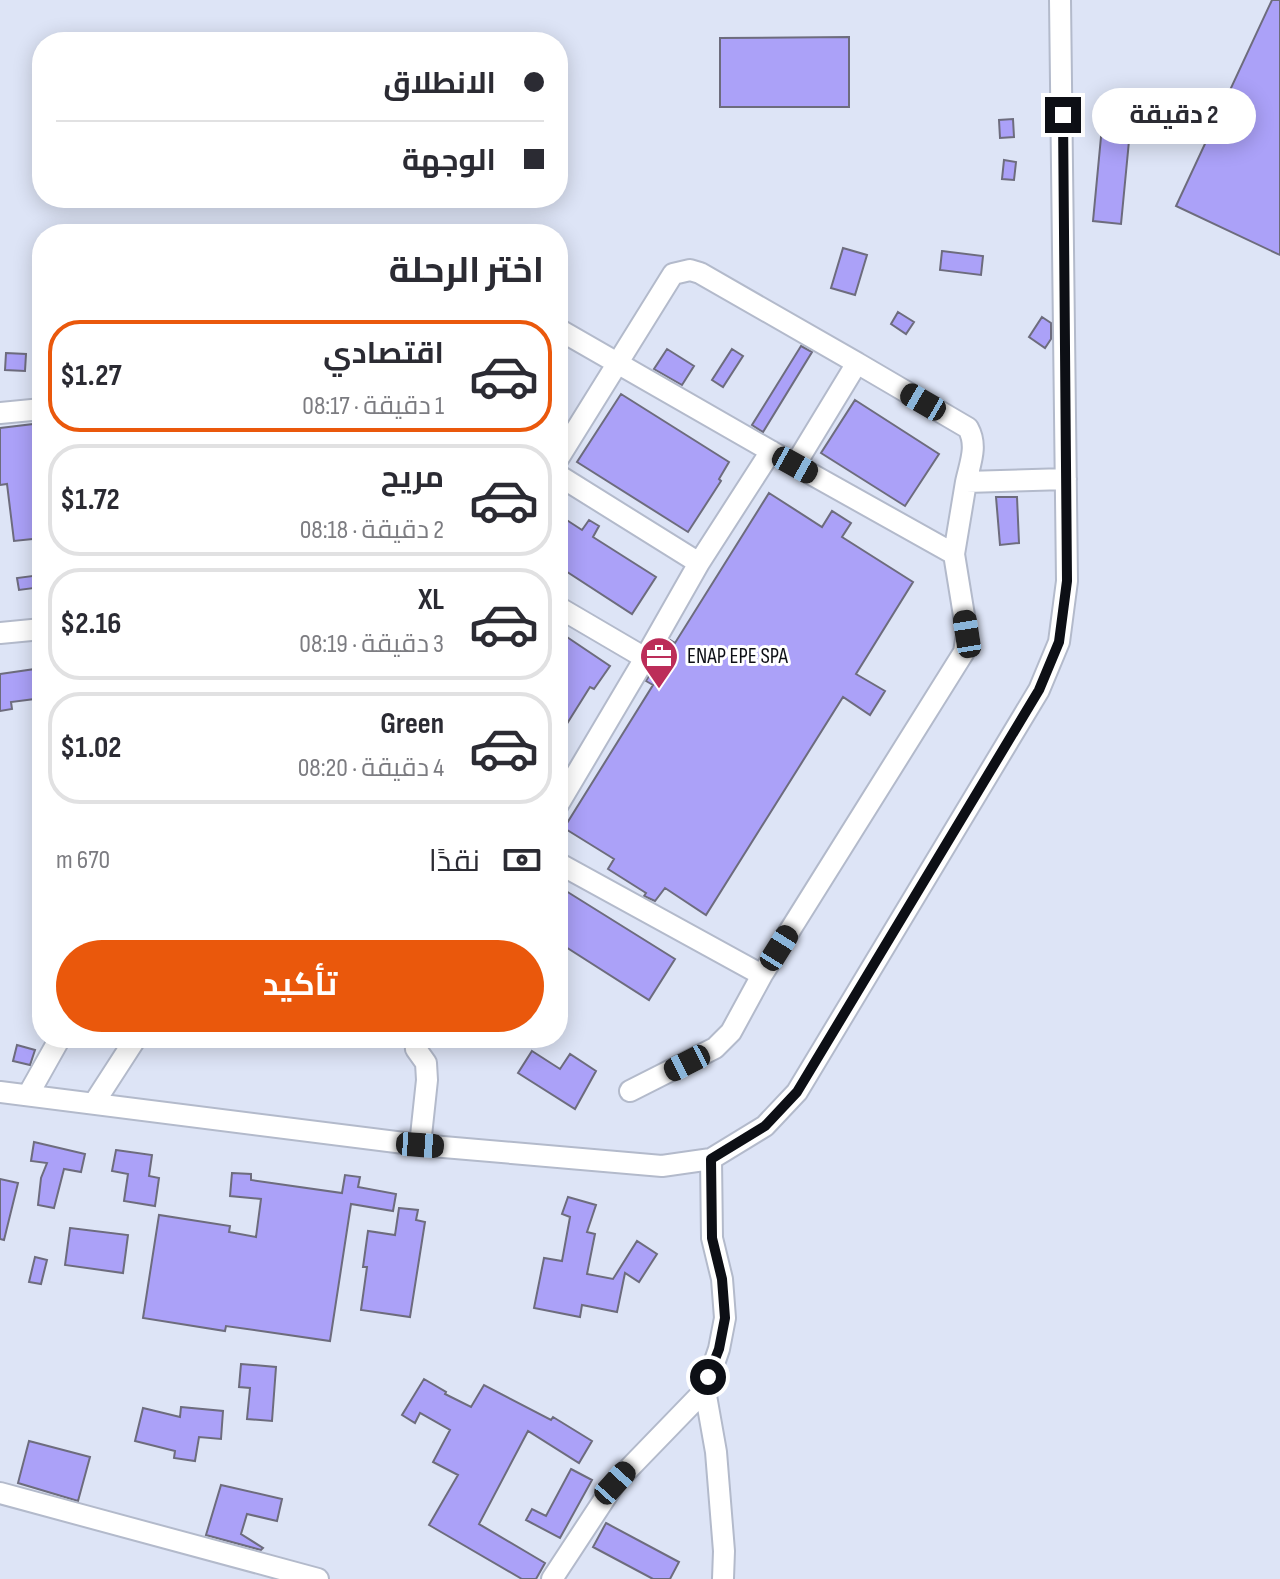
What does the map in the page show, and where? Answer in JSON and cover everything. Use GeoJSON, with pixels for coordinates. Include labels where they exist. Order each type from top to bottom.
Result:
{"type":"FeatureCollection","features":[{"type":"Feature","properties":{"kind":"street"},"geometry":{"type":"LineString","coordinates":[[0,1092],[420,1145],[662,1166],[711,1159],[765,1126],[797,1092],[1039,690],[1059,642],[1067,581],[1060,0]]}},
{"type":"Feature","properties":{"kind":"street"},"geometry":{"type":"LineString","coordinates":[[568,443],[673,274],[690,270],[968,428],[974,438],[954,554],[967,634],[964,652],[762,975],[731,1032],[715,1048],[630,1091]]}},
{"type":"Feature","properties":{"kind":"street"},"geometry":{"type":"LineString","coordinates":[[568,335],[954,554]]}},
{"type":"Feature","properties":{"kind":"street"},"geometry":{"type":"LineString","coordinates":[[795,465],[857,363]]}},
{"type":"Feature","properties":{"kind":"street"},"geometry":{"type":"LineString","coordinates":[[0,413],[32,410]]}},
{"type":"Feature","properties":{"kind":"street"},"geometry":{"type":"LineString","coordinates":[[568,788],[699,563],[771,451]]}},
{"type":"Feature","properties":{"kind":"street"},"geometry":{"type":"LineString","coordinates":[[966,482],[1066,479]]}},
{"type":"Feature","properties":{"kind":"street"},"geometry":{"type":"LineString","coordinates":[[568,481],[699,563]]}},
{"type":"Feature","properties":{"kind":"street"},"geometry":{"type":"LineString","coordinates":[[568,613],[645,658]]}},
{"type":"Feature","properties":{"kind":"street"},"geometry":{"type":"LineString","coordinates":[[0,633],[32,630]]}},
{"type":"Feature","properties":{"kind":"street"},"geometry":{"type":"LineString","coordinates":[[568,868],[762,975]]}},
{"type":"Feature","properties":{"kind":"street"},"geometry":{"type":"LineString","coordinates":[[28,1095],[54,1048]]}},
{"type":"Feature","properties":{"kind":"street"},"geometry":{"type":"LineString","coordinates":[[94,1103],[130,1048]]}},
{"type":"Feature","properties":{"kind":"street"},"geometry":{"type":"LineString","coordinates":[[416,1048],[426,1063],[427,1080],[420,1145]]}},
{"type":"Feature","properties":{"kind":"street"},"geometry":{"type":"LineString","coordinates":[[552,1579],[615,1483],[705,1390],[719,1349],[725,1318],[722,1279],[712,1238],[711,1159]]}},
{"type":"Feature","properties":{"kind":"street"},"geometry":{"type":"LineString","coordinates":[[705,1390],[716,1452],[724,1551],[723,1579]]}},
{"type":"Feature","properties":{"kind":"street"},"geometry":{"type":"LineString","coordinates":[[0,1493],[268,1573],[318,1579]]}},
{"type":"Feature","properties":{"kind":"building"},"geometry":{"type":"Polygon","coordinates":[[[1272,0],[1280,0],[1280,255],[1176,206],[1272,0]]]}},
{"type":"Feature","properties":{"kind":"building"},"geometry":{"type":"Polygon","coordinates":[[[849,37],[849,107],[720,107],[720,38],[849,37]]]}},
{"type":"Feature","properties":{"kind":"building"},"geometry":{"type":"Polygon","coordinates":[[[1105,95],[1120,97],[1117,118],[1131,120],[1121,224],[1093,221],[1105,95]]]}},
{"type":"Feature","properties":{"kind":"building"},"geometry":{"type":"Polygon","coordinates":[[[1013,119],[1014,137],[1000,138],[999,120],[1013,119]]]}},
{"type":"Feature","properties":{"kind":"building"},"geometry":{"type":"Polygon","coordinates":[[[1004,160],[1016,162],[1014,180],[1002,179],[1004,160]]]}},
{"type":"Feature","properties":{"kind":"building"},"geometry":{"type":"Polygon","coordinates":[[[843,248],[867,255],[855,295],[831,288],[843,248]]]}},
{"type":"Feature","properties":{"kind":"building"},"geometry":{"type":"Polygon","coordinates":[[[942,251],[983,256],[981,275],[940,270],[942,251]]]}},
{"type":"Feature","properties":{"kind":"building"},"geometry":{"type":"Polygon","coordinates":[[[898,312],[914,322],[906,334],[891,324],[898,312]]]}},
{"type":"Feature","properties":{"kind":"building"},"geometry":{"type":"Polygon","coordinates":[[[1042,317],[1051,323],[1051,339],[1045,348],[1029,337],[1042,317]]]}},
{"type":"Feature","properties":{"kind":"building"},"geometry":{"type":"Polygon","coordinates":[[[801,346],[812,352],[763,432],[752,425],[801,346]]]}},
{"type":"Feature","properties":{"kind":"building"},"geometry":{"type":"Polygon","coordinates":[[[667,349],[694,366],[682,385],[654,369],[667,349]]]}},
{"type":"Feature","properties":{"kind":"building"},"geometry":{"type":"Polygon","coordinates":[[[732,349],[743,356],[723,387],[712,380],[732,349]]]}},
{"type":"Feature","properties":{"kind":"building"},"geometry":{"type":"Polygon","coordinates":[[[6,353],[26,354],[25,371],[5,370],[6,353]]]}},
{"type":"Feature","properties":{"kind":"building"},"geometry":{"type":"Polygon","coordinates":[[[621,394],[729,462],[719,479],[721,481],[688,532],[577,462],[621,394]]]}},
{"type":"Feature","properties":{"kind":"building"},"geometry":{"type":"Polygon","coordinates":[[[855,400],[939,454],[905,506],[821,453],[855,400]]]}},
{"type":"Feature","properties":{"kind":"building"},"geometry":{"type":"Polygon","coordinates":[[[32,424],[32,539],[14,541],[7,484],[0,485],[0,428],[32,424]]]}},
{"type":"Feature","properties":{"kind":"building"},"geometry":{"type":"Polygon","coordinates":[[[769,493],[822,527],[832,511],[851,523],[842,537],[913,582],[856,674],[885,691],[870,715],[843,697],[706,915],[665,888],[655,901],[644,896],[646,893],[608,869],[614,859],[568,830],[568,822],[653,685],[646,681],[670,640],[675,643],[769,493]]]}},
{"type":"Feature","properties":{"kind":"building"},"geometry":{"type":"Polygon","coordinates":[[[996,497],[1017,497],[1019,543],[1000,545],[996,497]]]}},
{"type":"Feature","properties":{"kind":"building"},"geometry":{"type":"Polygon","coordinates":[[[589,520],[599,526],[593,537],[656,577],[632,614],[568,572],[568,521],[582,530],[589,520]]]}},
{"type":"Feature","properties":{"kind":"building"},"geometry":{"type":"Polygon","coordinates":[[[32,576],[32,588],[19,590],[17,578],[32,576]]]}},
{"type":"Feature","properties":{"kind":"building"},"geometry":{"type":"Polygon","coordinates":[[[568,638],[610,666],[594,689],[590,687],[568,722],[568,638]]]}},
{"type":"Feature","properties":{"kind":"building"},"geometry":{"type":"Polygon","coordinates":[[[32,669],[32,699],[11,702],[12,709],[0,711],[0,674],[32,669]]]}},
{"type":"Feature","properties":{"kind":"building"},"geometry":{"type":"Polygon","coordinates":[[[568,892],[675,959],[649,1000],[568,948],[568,892]]]}},
{"type":"Feature","properties":{"kind":"building"},"geometry":{"type":"Polygon","coordinates":[[[17,1045],[35,1050],[30,1065],[13,1061],[17,1045]]]}},
{"type":"Feature","properties":{"kind":"building"},"geometry":{"type":"Polygon","coordinates":[[[532,1051],[560,1069],[570,1054],[596,1071],[575,1109],[518,1073],[532,1051]]]}},
{"type":"Feature","properties":{"kind":"building"},"geometry":{"type":"Polygon","coordinates":[[[34,1142],[85,1154],[81,1172],[64,1169],[54,1208],[38,1205],[41,1178],[47,1163],[31,1161],[34,1142]]]}},
{"type":"Feature","properties":{"kind":"building"},"geometry":{"type":"Polygon","coordinates":[[[116,1150],[152,1155],[149,1176],[159,1178],[155,1206],[124,1201],[128,1174],[112,1171],[116,1150]]]}},
{"type":"Feature","properties":{"kind":"building"},"geometry":{"type":"Polygon","coordinates":[[[232,1173],[251,1174],[251,1180],[342,1193],[345,1175],[360,1177],[358,1187],[396,1194],[393,1211],[351,1204],[330,1341],[226,1326],[225,1331],[143,1318],[159,1215],[230,1226],[229,1232],[256,1237],[261,1199],[230,1196],[232,1173]]]}},
{"type":"Feature","properties":{"kind":"building"},"geometry":{"type":"Polygon","coordinates":[[[0,1179],[18,1183],[4,1240],[0,1239],[0,1179]]]}},
{"type":"Feature","properties":{"kind":"building"},"geometry":{"type":"Polygon","coordinates":[[[568,1197],[596,1205],[587,1232],[595,1234],[587,1274],[613,1279],[637,1241],[657,1254],[639,1282],[625,1273],[617,1312],[582,1305],[580,1317],[534,1308],[544,1258],[562,1261],[570,1217],[562,1214],[568,1197]]]}},
{"type":"Feature","properties":{"kind":"building"},"geometry":{"type":"Polygon","coordinates":[[[399,1208],[418,1210],[416,1220],[425,1222],[410,1317],[361,1310],[368,1231],[395,1235],[399,1208]]]}},
{"type":"Feature","properties":{"kind":"building"},"geometry":{"type":"Polygon","coordinates":[[[70,1228],[128,1235],[123,1273],[65,1265],[70,1228]]]}},
{"type":"Feature","properties":{"kind":"building"},"geometry":{"type":"Polygon","coordinates":[[[35,1257],[47,1260],[41,1284],[29,1282],[35,1257]]]}},
{"type":"Feature","properties":{"kind":"building"},"geometry":{"type":"Polygon","coordinates":[[[241,1364],[276,1367],[272,1421],[247,1419],[250,1388],[239,1387],[241,1364]]]}},
{"type":"Feature","properties":{"kind":"building"},"geometry":{"type":"Polygon","coordinates":[[[424,1379],[471,1407],[484,1385],[551,1420],[553,1417],[592,1441],[579,1463],[528,1431],[479,1524],[545,1563],[536,1579],[522,1579],[429,1525],[458,1475],[433,1462],[450,1430],[420,1413],[415,1423],[402,1415],[424,1379]]]}},
{"type":"Feature","properties":{"kind":"building"},"geometry":{"type":"Polygon","coordinates":[[[181,1407],[223,1411],[221,1439],[199,1437],[195,1461],[174,1458],[175,1451],[135,1441],[143,1408],[180,1417],[181,1407]]]}},
{"type":"Feature","properties":{"kind":"building"},"geometry":{"type":"Polygon","coordinates":[[[29,1441],[90,1457],[78,1501],[18,1483],[29,1441]]]}},
{"type":"Feature","properties":{"kind":"building"},"geometry":{"type":"Polygon","coordinates":[[[571,1469],[592,1480],[560,1538],[526,1520],[532,1509],[546,1516],[571,1469]]]}},
{"type":"Feature","properties":{"kind":"building"},"geometry":{"type":"Polygon","coordinates":[[[221,1485],[282,1499],[277,1521],[247,1514],[241,1534],[263,1548],[261,1550],[206,1535],[221,1485]]]}},
{"type":"Feature","properties":{"kind":"building"},"geometry":{"type":"Polygon","coordinates":[[[606,1523],[679,1562],[670,1579],[653,1579],[593,1547],[606,1523]]]}},
{"type":"Feature","properties":{"kind":"place","name":"ENAP EPE SPA"},"geometry":{"type":"Point","coordinates":[659,690]}},
{"type":"Feature","properties":{"kind":"route"},"geometry":{"type":"LineString","coordinates":[[708,1377],[719,1349],[725,1318],[722,1279],[712,1238],[711,1159],[765,1126],[797,1092],[1039,690],[1059,642],[1067,581],[1063,115]]}}]}
